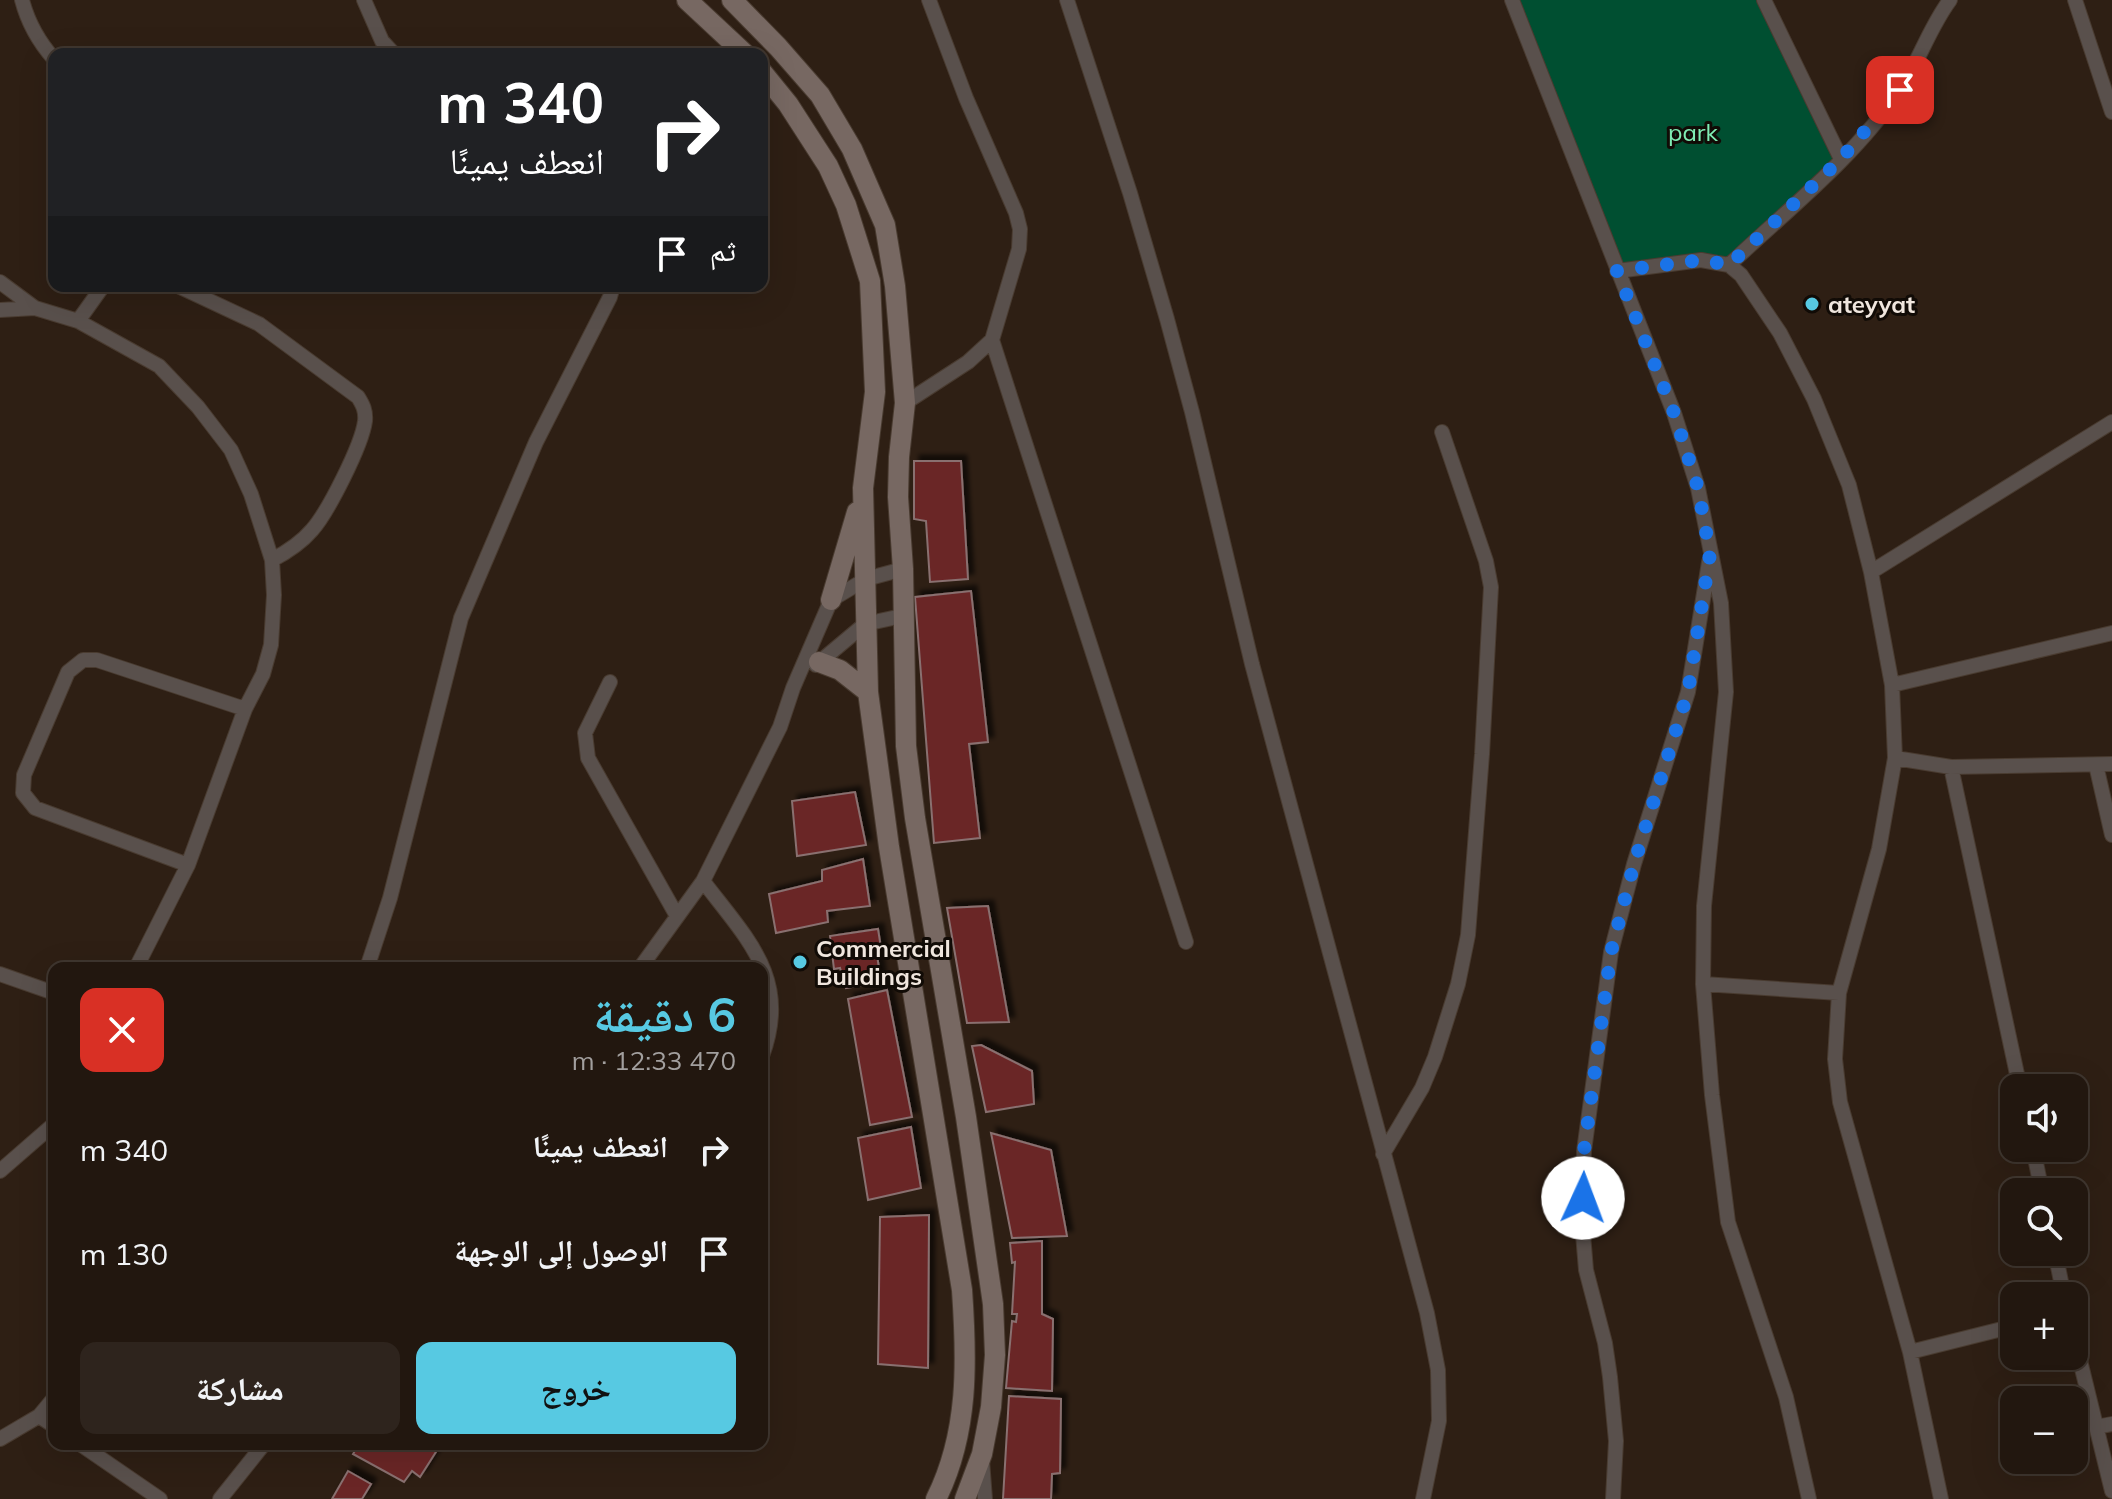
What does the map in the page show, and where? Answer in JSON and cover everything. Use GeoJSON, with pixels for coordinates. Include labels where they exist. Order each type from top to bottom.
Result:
{"type":"FeatureCollection","features":[{"type":"Feature","properties":{"kind":"main road"},"geometry":{"type":"LineString","coordinates":[[687,0],[739,48]]}},
{"type":"Feature","properties":{"kind":"main road"},"geometry":{"type":"LineString","coordinates":[[732,0],[767,48]]}},
{"type":"Feature","properties":{"kind":"main road"},"geometry":{"type":"LineString","coordinates":[[770,52],[820,95],[852,149],[885,225],[897,300],[905,403],[899,457],[908,760],[993,1304],[995,1355],[991,1407],[982,1454],[965,1499]]}},
{"type":"Feature","properties":{"kind":"main road"},"geometry":{"type":"LineString","coordinates":[[768,79],[788,104],[828,166],[846,205],[870,281],[875,392],[863,488],[831,600]]}},
{"type":"Feature","properties":{"kind":"main road"},"geometry":{"type":"LineString","coordinates":[[863,488],[868,692],[889,847],[962,1290],[966,1391],[951,1459],[936,1499]]}},
{"type":"Feature","properties":{"kind":"main road"},"geometry":{"type":"LineString","coordinates":[[819,662],[840,670],[868,692]]}},
{"type":"Feature","properties":{"kind":"street"},"geometry":{"type":"LineString","coordinates":[[22,0],[31,26],[48,52]]}},
{"type":"Feature","properties":{"kind":"street"},"geometry":{"type":"LineString","coordinates":[[364,0],[382,41],[388,48]]}},
{"type":"Feature","properties":{"kind":"street"},"geometry":{"type":"LineString","coordinates":[[905,403],[968,362],[992,340],[1019,249],[1020,229],[1006,187],[971,111],[929,0]]}},
{"type":"Feature","properties":{"kind":"street"},"geometry":{"type":"LineString","coordinates":[[1067,0],[1167,319],[1252,664],[1383,1154],[1413,1254],[1438,1370],[1439,1421],[1423,1499]]}},
{"type":"Feature","properties":{"kind":"street"},"geometry":{"type":"LineString","coordinates":[[1512,0],[1674,413],[1698,488],[1721,603],[1726,692],[1704,906],[1703,984],[1712,1095],[1728,1222],[1786,1397],[1809,1499]]}},
{"type":"Feature","properties":{"kind":"street"},"geometry":{"type":"LineString","coordinates":[[1764,0],[1841,159]]}},
{"type":"Feature","properties":{"kind":"street"},"geometry":{"type":"LineString","coordinates":[[1729,265],[1841,159],[1900,90],[1939,14],[1950,0]]}},
{"type":"Feature","properties":{"kind":"street"},"geometry":{"type":"LineString","coordinates":[[2075,0],[2112,112]]}},
{"type":"Feature","properties":{"kind":"street"},"geometry":{"type":"LineString","coordinates":[[1617,271],[1701,260],[1729,265],[1741,275],[1780,333],[1814,399],[1849,485],[1871,572],[1892,685],[1895,758],[1879,849],[1839,993],[1835,1059],[1840,1102],[1910,1352],[1941,1499]]}},
{"type":"Feature","properties":{"kind":"street"},"geometry":{"type":"LineString","coordinates":[[0,282],[35,308],[78,321],[159,366],[198,407],[231,450],[251,494],[272,560],[274,595],[271,645],[263,674],[245,709],[188,865],[139,962]]}},
{"type":"Feature","properties":{"kind":"street"},"geometry":{"type":"LineString","coordinates":[[78,321],[99,292]]}},
{"type":"Feature","properties":{"kind":"street"},"geometry":{"type":"LineString","coordinates":[[191,292],[259,324],[358,397],[364,408],[365,422],[359,441],[326,511],[301,541],[272,560]]}},
{"type":"Feature","properties":{"kind":"street"},"geometry":{"type":"LineString","coordinates":[[369,962],[390,898],[461,618],[536,442],[611,292]]}},
{"type":"Feature","properties":{"kind":"street"},"geometry":{"type":"LineString","coordinates":[[0,310],[35,308]]}},
{"type":"Feature","properties":{"kind":"street"},"geometry":{"type":"LineString","coordinates":[[992,340],[1186,942]]}},
{"type":"Feature","properties":{"kind":"street"},"geometry":{"type":"LineString","coordinates":[[1871,572],[2112,422]]}},
{"type":"Feature","properties":{"kind":"street"},"geometry":{"type":"LineString","coordinates":[[1383,1154],[1422,1088],[1435,1057],[1458,984],[1468,935],[1491,587],[1486,561],[1442,432]]}},
{"type":"Feature","properties":{"kind":"street"},"geometry":{"type":"LineString","coordinates":[[1613,1499],[1616,1441],[1610,1377],[1605,1343],[1586,1270],[1582,1222],[1584,1151],[1611,952],[1634,864],[1688,692],[1710,554]]}},
{"type":"Feature","properties":{"kind":"street"},"geometry":{"type":"LineString","coordinates":[[644,962],[703,881],[775,738],[831,600],[866,579],[903,569]]}},
{"type":"Feature","properties":{"kind":"street"},"geometry":{"type":"LineString","coordinates":[[793,688],[865,624],[902,616]]}},
{"type":"Feature","properties":{"kind":"street"},"geometry":{"type":"LineString","coordinates":[[1892,685],[2112,633]]}},
{"type":"Feature","properties":{"kind":"street"},"geometry":{"type":"LineString","coordinates":[[188,865],[35,808],[23,793],[24,775],[68,672],[83,660],[97,660],[245,709]]}},
{"type":"Feature","properties":{"kind":"street"},"geometry":{"type":"LineString","coordinates":[[610,682],[585,733],[588,758],[677,916]]}},
{"type":"Feature","properties":{"kind":"street"},"geometry":{"type":"LineString","coordinates":[[1895,758],[1951,767],[2112,764]]}},
{"type":"Feature","properties":{"kind":"street"},"geometry":{"type":"LineString","coordinates":[[2096,765],[2112,835]]}},
{"type":"Feature","properties":{"kind":"street"},"geometry":{"type":"LineString","coordinates":[[1951,767],[2017,1074]]}},
{"type":"Feature","properties":{"kind":"street"},"geometry":{"type":"LineString","coordinates":[[703,881],[760,962]]}},
{"type":"Feature","properties":{"kind":"street"},"geometry":{"type":"LineString","coordinates":[[0,974],[48,991]]}},
{"type":"Feature","properties":{"kind":"street"},"geometry":{"type":"LineString","coordinates":[[1703,984],[1839,993]]}},
{"type":"Feature","properties":{"kind":"street"},"geometry":{"type":"LineString","coordinates":[[768,992],[773,1011],[768,1040]]}},
{"type":"Feature","properties":{"kind":"street"},"geometry":{"type":"LineString","coordinates":[[0,1171],[48,1129]]}},
{"type":"Feature","properties":{"kind":"street"},"geometry":{"type":"LineString","coordinates":[[1910,1352],[2000,1330]]}},
{"type":"Feature","properties":{"kind":"street"},"geometry":{"type":"LineString","coordinates":[[2082,1370],[2112,1491]]}},
{"type":"Feature","properties":{"kind":"street"},"geometry":{"type":"LineString","coordinates":[[0,1439],[39,1416],[48,1405]]}},
{"type":"Feature","properties":{"kind":"street"},"geometry":{"type":"LineString","coordinates":[[39,1416],[48,1422]]}},
{"type":"Feature","properties":{"kind":"street"},"geometry":{"type":"LineString","coordinates":[[2096,1427],[2112,1424]]}},
{"type":"Feature","properties":{"kind":"street"},"geometry":{"type":"LineString","coordinates":[[89,1450],[160,1499]]}},
{"type":"Feature","properties":{"kind":"street"},"geometry":{"type":"LineString","coordinates":[[220,1499],[259,1450]]}},
{"type":"Feature","properties":{"kind":"street"},"geometry":{"type":"LineString","coordinates":[[982,1454],[985,1499]]}},
{"type":"Feature","properties":{"kind":"green space","name":"park"},"geometry":{"type":"Polygon","coordinates":[[[1512,0],[1764,0],[1841,159],[1729,265],[1617,271],[1512,0]]]}},
{"type":"Feature","properties":{"kind":"building"},"geometry":{"type":"Polygon","coordinates":[[[914,461],[961,461],[968,579],[930,582],[926,521],[914,519],[914,461]]]}},
{"type":"Feature","properties":{"kind":"building"},"geometry":{"type":"Polygon","coordinates":[[[971,591],[988,742],[969,744],[980,838],[934,843],[915,597],[971,591]]]}},
{"type":"Feature","properties":{"kind":"building"},"geometry":{"type":"Polygon","coordinates":[[[855,792],[866,845],[797,856],[792,801],[855,792]]]}},
{"type":"Feature","properties":{"kind":"building"},"geometry":{"type":"Polygon","coordinates":[[[863,859],[870,906],[827,911],[828,922],[776,933],[769,894],[822,881],[822,870],[863,859]]]}},
{"type":"Feature","properties":{"kind":"building"},"geometry":{"type":"Polygon","coordinates":[[[988,906],[1009,1022],[967,1023],[947,908],[988,906]]]}},
{"type":"Feature","properties":{"kind":"building"},"geometry":{"type":"Polygon","coordinates":[[[878,929],[882,954],[877,955],[881,982],[846,988],[840,968],[834,969],[830,936],[878,929]]]}},
{"type":"Feature","properties":{"kind":"building"},"geometry":{"type":"Polygon","coordinates":[[[887,990],[912,1117],[870,1125],[848,999],[887,990]]]}},
{"type":"Feature","properties":{"kind":"building"},"geometry":{"type":"Polygon","coordinates":[[[981,1045],[1032,1071],[1034,1104],[986,1112],[972,1046],[981,1045]]]}},
{"type":"Feature","properties":{"kind":"building"},"geometry":{"type":"Polygon","coordinates":[[[911,1127],[921,1188],[868,1200],[858,1138],[911,1127]]]}},
{"type":"Feature","properties":{"kind":"building"},"geometry":{"type":"Polygon","coordinates":[[[991,1133],[1051,1150],[1067,1236],[1012,1238],[991,1133]]]}},
{"type":"Feature","properties":{"kind":"building"},"geometry":{"type":"Polygon","coordinates":[[[929,1215],[928,1368],[878,1364],[880,1217],[929,1215]]]}},
{"type":"Feature","properties":{"kind":"building"},"geometry":{"type":"Polygon","coordinates":[[[1042,1241],[1042,1314],[1053,1319],[1052,1391],[1006,1388],[1012,1321],[1016,1322],[1017,1314],[1012,1314],[1015,1262],[1012,1263],[1010,1243],[1042,1241]]]}},
{"type":"Feature","properties":{"kind":"building"},"geometry":{"type":"Polygon","coordinates":[[[1009,1396],[1061,1399],[1060,1473],[1052,1474],[1051,1499],[1003,1499],[1009,1396]]]}},
{"type":"Feature","properties":{"kind":"building"},"geometry":{"type":"Polygon","coordinates":[[[355,1450],[437,1450],[420,1477],[412,1471],[404,1482],[353,1454],[355,1450]]]}},
{"type":"Feature","properties":{"kind":"building"},"geometry":{"type":"Polygon","coordinates":[[[348,1471],[371,1484],[362,1499],[332,1499],[348,1471]]]}},
{"type":"Feature","properties":{"kind":"place","name":"ateyyat"},"geometry":{"type":"Point","coordinates":[1812,304]}},
{"type":"Feature","properties":{"kind":"place","name":"Commercial Buildings"},"geometry":{"type":"Point","coordinates":[800,962]}},
{"type":"Feature","properties":{"kind":"route"},"geometry":{"type":"LineString","coordinates":[[1583,1198],[1584,1151],[1611,952],[1634,864],[1688,692],[1710,554],[1698,488],[1674,413],[1617,271],[1701,260],[1729,265],[1841,159],[1900,90]]}}]}
